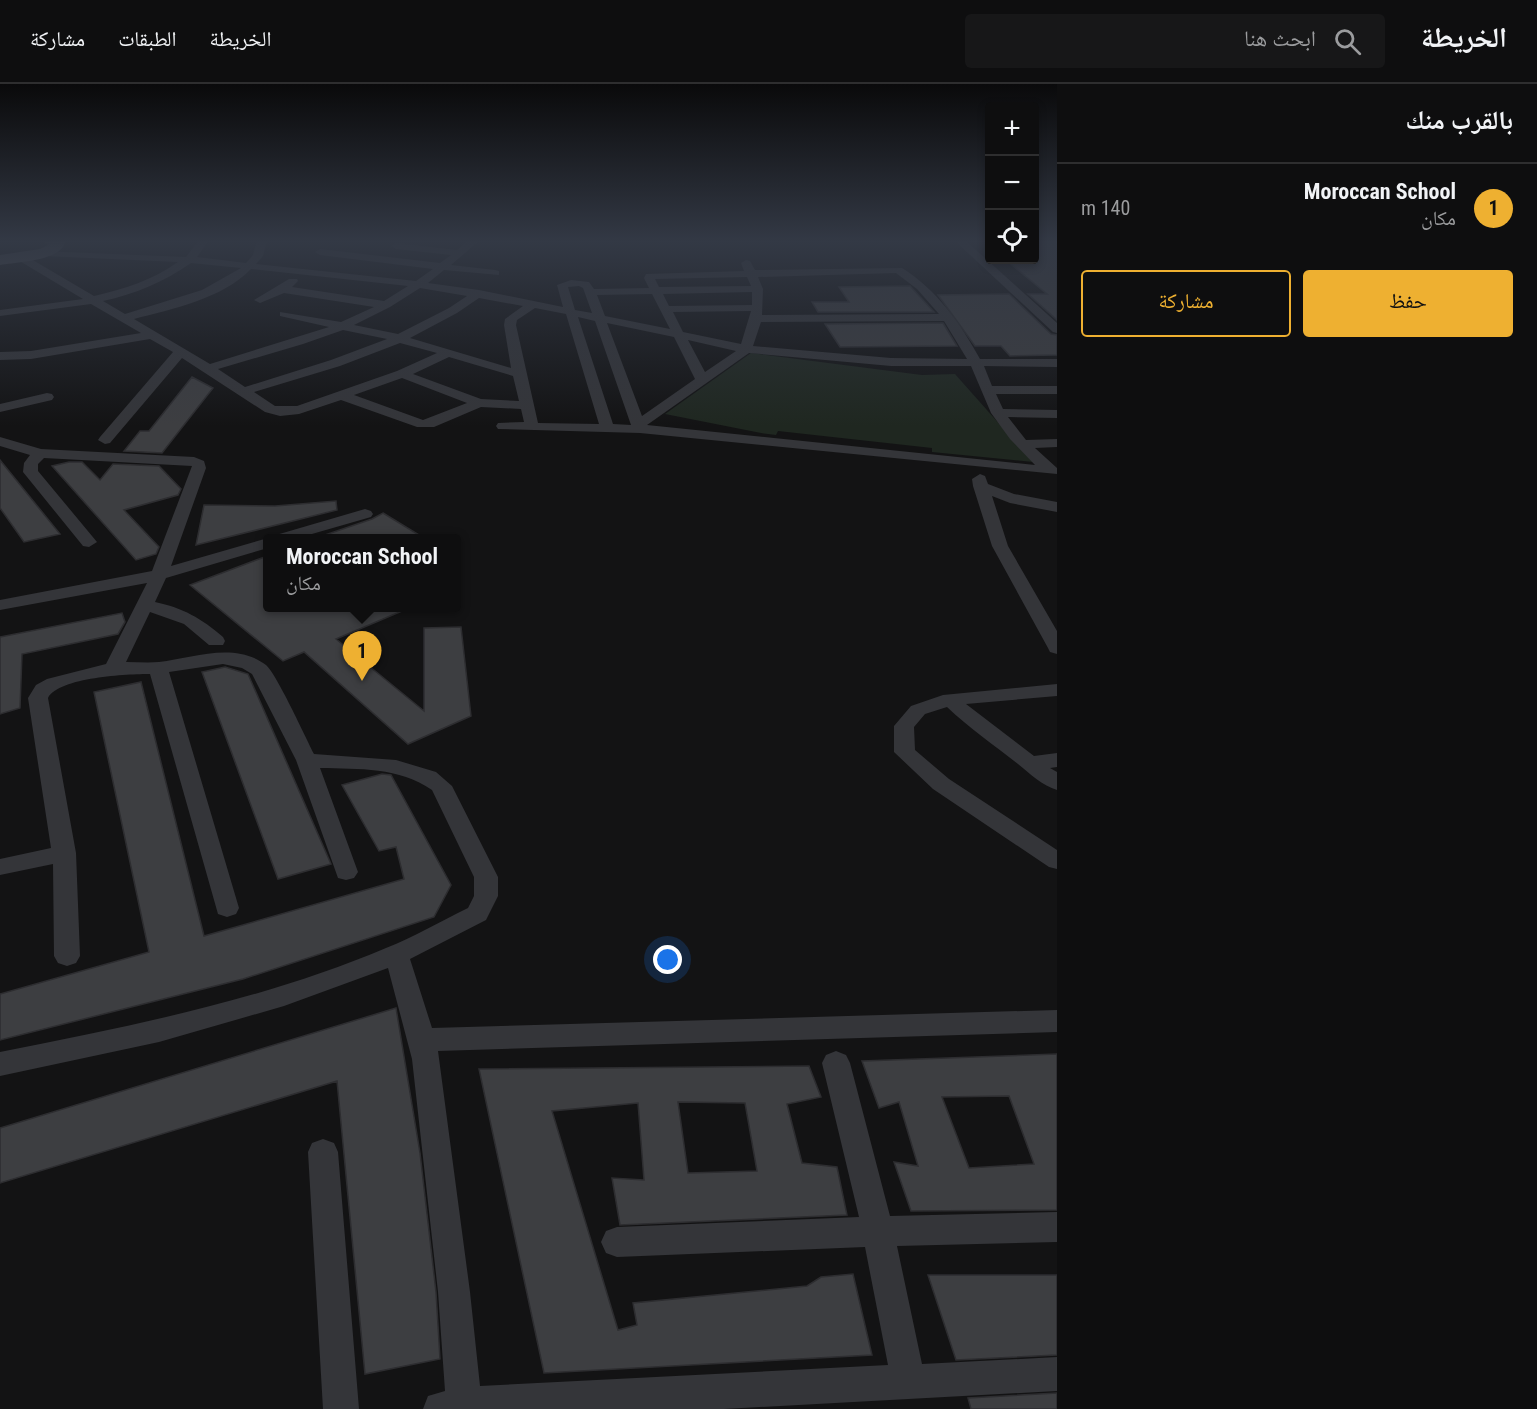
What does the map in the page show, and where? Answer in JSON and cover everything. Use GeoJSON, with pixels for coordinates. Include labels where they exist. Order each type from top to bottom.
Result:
{"type":"FeatureCollection","features":[{"type":"Feature","properties":{"kind":"street"},"geometry":{"type":"LineString","coordinates":[[0,313],[80,302]]}},
{"type":"Feature","properties":{"kind":"street"},"geometry":{"type":"LineString","coordinates":[[93,302],[208,368],[270,409],[280,412],[299,410],[344,396],[402,374],[448,353]]}},
{"type":"Feature","properties":{"kind":"street"},"geometry":{"type":"LineString","coordinates":[[124,318],[177,302]]}},
{"type":"Feature","properties":{"kind":"street"},"geometry":{"type":"LineString","coordinates":[[365,302],[385,305]]}},
{"type":"Feature","properties":{"kind":"street"},"geometry":{"type":"LineString","coordinates":[[208,368],[279,348],[342,325],[390,302]]}},
{"type":"Feature","properties":{"kind":"street"},"geometry":{"type":"LineString","coordinates":[[244,391],[361,353],[432,322],[465,302]]}},
{"type":"Feature","properties":{"kind":"street"},"geometry":{"type":"LineString","coordinates":[[522,302],[746,349],[891,362],[1057,363]]}},
{"type":"Feature","properties":{"kind":"street"},"geometry":{"type":"LineString","coordinates":[[568,302],[607,427]]}},
{"type":"Feature","properties":{"kind":"street"},"geometry":{"type":"LineString","coordinates":[[594,302],[640,427]]}},
{"type":"Feature","properties":{"kind":"street"},"geometry":{"type":"LineString","coordinates":[[661,302],[703,381]]}},
{"type":"Feature","properties":{"kind":"street"},"geometry":{"type":"LineString","coordinates":[[640,427],[746,349],[758,302]]}},
{"type":"Feature","properties":{"kind":"street"},"geometry":{"type":"LineString","coordinates":[[933,302],[947,317],[976,364],[998,413],[1023,444],[1054,471]]}},
{"type":"Feature","properties":{"kind":"street"},"geometry":{"type":"LineString","coordinates":[[1028,302],[1057,328]]}},
{"type":"Feature","properties":{"kind":"street"},"geometry":{"type":"LineString","coordinates":[[532,426],[519,374],[511,319],[533,304]]}},
{"type":"Feature","properties":{"kind":"street"},"geometry":{"type":"LineString","coordinates":[[665,309],[947,317]]}},
{"type":"Feature","properties":{"kind":"street"},"geometry":{"type":"LineString","coordinates":[[284,314],[398,338],[519,374]]}},
{"type":"Feature","properties":{"kind":"street"},"geometry":{"type":"LineString","coordinates":[[0,356],[31,355],[152,335]]}},
{"type":"Feature","properties":{"kind":"street"},"geometry":{"type":"LineString","coordinates":[[105,440],[180,352]]}},
{"type":"Feature","properties":{"kind":"street"},"geometry":{"type":"LineString","coordinates":[[402,374],[479,403],[526,405]]}},
{"type":"Feature","properties":{"kind":"street"},"geometry":{"type":"LineString","coordinates":[[988,390],[1057,390]]}},
{"type":"Feature","properties":{"kind":"street"},"geometry":{"type":"LineString","coordinates":[[344,396],[422,424],[437,423],[479,403]]}},
{"type":"Feature","properties":{"kind":"street"},"geometry":{"type":"LineString","coordinates":[[0,408],[47,397]]}},
{"type":"Feature","properties":{"kind":"street"},"geometry":{"type":"LineString","coordinates":[[998,413],[1057,414]]}},
{"type":"Feature","properties":{"kind":"street"},"geometry":{"type":"LineString","coordinates":[[503,426],[640,427],[1054,471]]}},
{"type":"Feature","properties":{"kind":"street"},"geometry":{"type":"LineString","coordinates":[[0,441],[40,453],[182,460],[199,464],[159,575],[114,668]]}},
{"type":"Feature","properties":{"kind":"street"},"geometry":{"type":"LineString","coordinates":[[1023,444],[1057,443]]}},
{"type":"Feature","properties":{"kind":"street"},"geometry":{"type":"LineString","coordinates":[[40,453],[31,463],[30,472],[89,542]]}},
{"type":"Feature","properties":{"kind":"street"},"geometry":{"type":"LineString","coordinates":[[976,463],[1000,546],[1057,648]]}},
{"type":"Feature","properties":{"kind":"street"},"geometry":{"type":"LineString","coordinates":[[981,486],[1010,498],[1057,507]]}},
{"type":"Feature","properties":{"kind":"street"},"geometry":{"type":"LineString","coordinates":[[296,534],[365,514]]}},
{"type":"Feature","properties":{"kind":"street"},"geometry":{"type":"LineString","coordinates":[[0,605],[159,575],[263,544]]}},
{"type":"Feature","properties":{"kind":"street"},"geometry":{"type":"LineString","coordinates":[[143,605],[175,612],[193,619],[216,641]]}},
{"type":"Feature","properties":{"kind":"street"},"geometry":{"type":"LineString","coordinates":[[67,956],[64,853],[38,698],[43,689],[54,683],[114,668],[158,668],[231,658],[251,663],[260,670],[308,760],[346,872]]}},
{"type":"Feature","properties":{"kind":"street"},"geometry":{"type":"LineString","coordinates":[[158,668],[227,908]]}},
{"type":"Feature","properties":{"kind":"street"},"geometry":{"type":"LineString","coordinates":[[1057,690],[950,699],[918,710],[904,726],[905,752],[941,784],[1057,861]]}},
{"type":"Feature","properties":{"kind":"street"},"geometry":{"type":"LineString","coordinates":[[950,699],[971,719],[1057,783]]}},
{"type":"Feature","properties":{"kind":"street"},"geometry":{"type":"LineString","coordinates":[[0,1064],[159,1031],[284,996],[396,955],[477,914],[486,896],[486,877],[441,786],[430,776],[408,768],[308,760]]}},
{"type":"Feature","properties":{"kind":"street"},"geometry":{"type":"LineString","coordinates":[[1029,763],[1057,760]]}},
{"type":"Feature","properties":{"kind":"street"},"geometry":{"type":"LineString","coordinates":[[0,867],[64,853]]}},
{"type":"Feature","properties":{"kind":"street"},"geometry":{"type":"LineString","coordinates":[[396,955],[408,988],[422,1040],[434,1111],[456,1408],[1057,1374]]}},
{"type":"Feature","properties":{"kind":"street"},"geometry":{"type":"LineString","coordinates":[[422,1040],[1057,1022]]}},
{"type":"Feature","properties":{"kind":"street"},"geometry":{"type":"LineString","coordinates":[[836,1063],[878,1231],[909,1382]]}},
{"type":"Feature","properties":{"kind":"street"},"geometry":{"type":"LineString","coordinates":[[323,1152],[341,1409]]}},
{"type":"Feature","properties":{"kind":"street"},"geometry":{"type":"LineString","coordinates":[[617,1242],[878,1231],[1057,1227]]}},
{"type":"Feature","properties":{"kind":"shaded area"},"geometry":{"type":"Polygon","coordinates":[[[751,353],[922,375],[955,374],[1033,462],[932,452],[932,448],[778,431],[776,435],[665,414],[751,353]]]}},
{"type":"Feature","properties":{"kind":"building"},"geometry":{"type":"Polygon","coordinates":[[[812,302],[925,302],[934,312],[818,312],[812,302]]]}},
{"type":"Feature","properties":{"kind":"building"},"geometry":{"type":"Polygon","coordinates":[[[943,302],[1017,302],[1051,334],[1057,335],[1057,355],[1010,356],[1001,346],[975,346],[943,302]]]}},
{"type":"Feature","properties":{"kind":"building"},"geometry":{"type":"Polygon","coordinates":[[[1037,302],[1057,302],[1057,320],[1037,302]]]}},
{"type":"Feature","properties":{"kind":"building"},"geometry":{"type":"Polygon","coordinates":[[[943,323],[957,346],[840,347],[825,324],[943,323]]]}},
{"type":"Feature","properties":{"kind":"building"},"geometry":{"type":"Polygon","coordinates":[[[192,377],[213,388],[162,453],[124,451],[140,431],[149,431],[192,377]]]}},
{"type":"Feature","properties":{"kind":"building"},"geometry":{"type":"Polygon","coordinates":[[[0,460],[60,534],[24,542],[0,508],[0,460]]]}},
{"type":"Feature","properties":{"kind":"building"},"geometry":{"type":"Polygon","coordinates":[[[82,462],[100,480],[113,464],[159,466],[181,489],[178,495],[124,510],[159,547],[156,554],[136,560],[52,466],[82,462]]]}},
{"type":"Feature","properties":{"kind":"building"},"geometry":{"type":"Polygon","coordinates":[[[336,501],[337,510],[196,545],[204,505],[275,506],[336,501]]]}},
{"type":"Feature","properties":{"kind":"building"},"geometry":{"type":"Polygon","coordinates":[[[383,513],[417,534],[328,534],[383,513]]]}},
{"type":"Feature","properties":{"kind":"building"},"geometry":{"type":"Polygon","coordinates":[[[263,558],[263,612],[400,612],[336,639],[424,711],[424,628],[461,627],[471,716],[408,744],[304,652],[283,661],[190,585],[263,558]]]}},
{"type":"Feature","properties":{"kind":"building"},"geometry":{"type":"Polygon","coordinates":[[[122,613],[125,622],[118,634],[22,654],[20,708],[0,714],[0,637],[122,613]]]}},
{"type":"Feature","properties":{"kind":"building"},"geometry":{"type":"Polygon","coordinates":[[[225,667],[248,674],[331,864],[278,879],[202,672],[225,667]]]}},
{"type":"Feature","properties":{"kind":"building"},"geometry":{"type":"Polygon","coordinates":[[[141,682],[204,936],[404,879],[396,847],[379,851],[342,785],[382,774],[391,775],[451,885],[434,917],[243,979],[0,1040],[0,994],[149,952],[94,692],[141,682]]]}},
{"type":"Feature","properties":{"kind":"building"},"geometry":{"type":"Polygon","coordinates":[[[396,1008],[420,1153],[436,1292],[440,1359],[365,1374],[337,1081],[0,1183],[0,1128],[396,1008]]]}},
{"type":"Feature","properties":{"kind":"building"},"geometry":{"type":"Polygon","coordinates":[[[1057,1054],[1057,1210],[911,1211],[894,1162],[918,1166],[899,1102],[879,1108],[862,1061],[1057,1054]],[[1009,1096],[942,1097],[969,1168],[1034,1164],[1009,1096]]]}},
{"type":"Feature","properties":{"kind":"building"},"geometry":{"type":"Polygon","coordinates":[[[809,1066],[821,1097],[787,1104],[802,1163],[837,1167],[847,1215],[620,1225],[612,1178],[644,1180],[638,1103],[552,1111],[618,1330],[637,1325],[633,1303],[807,1286],[821,1277],[853,1274],[872,1355],[544,1373],[479,1069],[809,1066]],[[678,1102],[688,1173],[757,1171],[745,1103],[678,1102]]]}},
{"type":"Feature","properties":{"kind":"building"},"geometry":{"type":"Polygon","coordinates":[[[928,1275],[1057,1275],[1057,1355],[956,1360],[928,1275]]]}},
{"type":"Feature","properties":{"kind":"building"},"geometry":{"type":"Polygon","coordinates":[[[1057,1393],[1057,1409],[971,1409],[968,1398],[1057,1393]]]}},
{"type":"Feature","properties":{"kind":"place","name":"Moroccan School"},"geometry":{"type":"Point","coordinates":[362,681]}}]}
